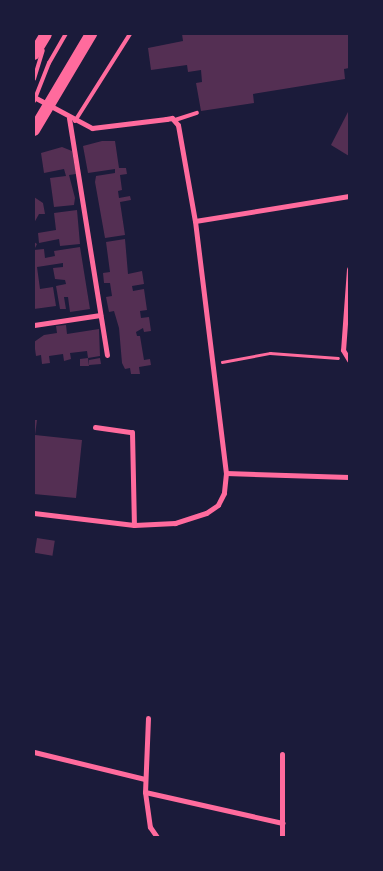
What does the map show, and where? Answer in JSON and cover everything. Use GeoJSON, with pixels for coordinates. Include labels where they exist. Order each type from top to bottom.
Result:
{"type":"FeatureCollection","features":[{"type":"Feature","properties":{"kind":"main road"},"geometry":{"type":"LineString","coordinates":[[34,54],[47,34]]}},
{"type":"Feature","properties":{"kind":"main road"},"geometry":{"type":"LineString","coordinates":[[34,130],[91,34]]}},
{"type":"Feature","properties":{"kind":"street"},"geometry":{"type":"LineString","coordinates":[[34,98],[75,121],[101,129],[166,119],[175,120],[181,132],[195,221],[226,473],[223,497],[212,510],[175,523],[134,525],[34,513]]}},
{"type":"Feature","properties":{"kind":"street"},"geometry":{"type":"LineString","coordinates":[[69,118],[107,355]]}},
{"type":"Feature","properties":{"kind":"street"},"geometry":{"type":"LineString","coordinates":[[195,221],[349,196]]}},
{"type":"Feature","properties":{"kind":"street"},"geometry":{"type":"LineString","coordinates":[[347,358],[349,269]]}},
{"type":"Feature","properties":{"kind":"street"},"geometry":{"type":"LineString","coordinates":[[34,325],[100,315]]}},
{"type":"Feature","properties":{"kind":"street"},"geometry":{"type":"LineString","coordinates":[[95,427],[132,432],[134,525]]}},
{"type":"Feature","properties":{"kind":"street"},"geometry":{"type":"LineString","coordinates":[[226,473],[349,477]]}},
{"type":"Feature","properties":{"kind":"street"},"geometry":{"type":"LineString","coordinates":[[148,718],[145,792],[150,827],[157,837]]}},
{"type":"Feature","properties":{"kind":"street"},"geometry":{"type":"LineString","coordinates":[[34,752],[145,779]]}},
{"type":"Feature","properties":{"kind":"street"},"geometry":{"type":"LineString","coordinates":[[282,754],[282,837]]}},
{"type":"Feature","properties":{"kind":"street"},"geometry":{"type":"LineString","coordinates":[[145,792],[283,823]]}},
{"type":"Feature","properties":{"kind":"lane"},"geometry":{"type":"LineString","coordinates":[[34,79],[47,34]]}},
{"type":"Feature","properties":{"kind":"lane"},"geometry":{"type":"LineString","coordinates":[[34,98],[66,34]]}},
{"type":"Feature","properties":{"kind":"lane"},"geometry":{"type":"LineString","coordinates":[[75,121],[130,34]]}},
{"type":"Feature","properties":{"kind":"lane"},"geometry":{"type":"LineString","coordinates":[[175,120],[197,113]]}},
{"type":"Feature","properties":{"kind":"path"},"geometry":{"type":"LineString","coordinates":[[213,364],[270,353],[347,358]]}},
{"type":"Feature","properties":{"kind":"building"},"geometry":{"type":"Polygon","coordinates":[[[182,34],[349,34],[349,68],[344,69],[345,79],[253,94],[254,103],[201,111],[196,83],[202,82],[201,70],[188,72],[187,65],[151,70],[148,48],[183,41],[182,34]]]}},
{"type":"Feature","properties":{"kind":"building"},"geometry":{"type":"Polygon","coordinates":[[[349,110],[349,156],[331,145],[349,110]]]}},
{"type":"Feature","properties":{"kind":"building"},"geometry":{"type":"Polygon","coordinates":[[[102,141],[115,141],[119,168],[126,168],[127,174],[120,175],[122,190],[118,191],[119,198],[130,196],[131,200],[120,202],[125,235],[105,238],[95,182],[96,176],[115,173],[115,169],[88,173],[83,146],[102,141]]]}},
{"type":"Feature","properties":{"kind":"building"},"geometry":{"type":"Polygon","coordinates":[[[62,147],[72,151],[76,174],[69,175],[75,198],[74,205],[54,207],[50,178],[66,176],[64,169],[44,173],[41,153],[62,147]]]}},
{"type":"Feature","properties":{"kind":"building"},"geometry":{"type":"Polygon","coordinates":[[[34,197],[43,203],[45,214],[39,214],[34,223],[34,197]]]}},
{"type":"Feature","properties":{"kind":"building"},"geometry":{"type":"Polygon","coordinates":[[[77,210],[80,244],[60,246],[59,239],[39,243],[38,233],[56,230],[54,213],[77,210]]]}},
{"type":"Feature","properties":{"kind":"building"},"geometry":{"type":"Polygon","coordinates":[[[125,239],[128,274],[142,271],[144,284],[132,286],[133,291],[144,289],[147,310],[140,311],[141,318],[149,317],[151,331],[144,332],[143,328],[136,332],[137,336],[140,336],[144,360],[150,359],[151,365],[139,367],[140,374],[131,374],[130,368],[125,369],[122,363],[119,328],[114,311],[109,312],[106,297],[112,296],[110,283],[104,283],[103,273],[110,272],[106,242],[125,239]]]}},
{"type":"Feature","properties":{"kind":"building"},"geometry":{"type":"Polygon","coordinates":[[[80,247],[90,309],[70,312],[68,297],[64,297],[66,309],[60,309],[56,286],[66,284],[65,280],[55,279],[53,268],[63,267],[63,263],[37,267],[40,289],[53,287],[56,306],[34,309],[34,250],[44,249],[45,258],[55,256],[54,251],[80,247]]]}},
{"type":"Feature","properties":{"kind":"building"},"geometry":{"type":"Polygon","coordinates":[[[66,325],[67,334],[99,329],[100,356],[88,358],[87,351],[70,353],[71,359],[64,361],[63,354],[49,356],[50,363],[42,364],[41,355],[36,356],[34,342],[44,335],[57,333],[56,326],[66,325]]]}},
{"type":"Feature","properties":{"kind":"building"},"geometry":{"type":"Polygon","coordinates":[[[88,358],[89,366],[80,366],[80,359],[88,358]]]}},
{"type":"Feature","properties":{"kind":"building"},"geometry":{"type":"Polygon","coordinates":[[[100,358],[101,364],[89,365],[89,360],[100,358]]]}},
{"type":"Feature","properties":{"kind":"building"},"geometry":{"type":"Polygon","coordinates":[[[34,420],[37,420],[35,435],[82,440],[76,498],[34,494],[34,420]]]}},
{"type":"Feature","properties":{"kind":"building"},"geometry":{"type":"Polygon","coordinates":[[[37,538],[55,541],[52,556],[35,553],[37,538]]]}}]}
